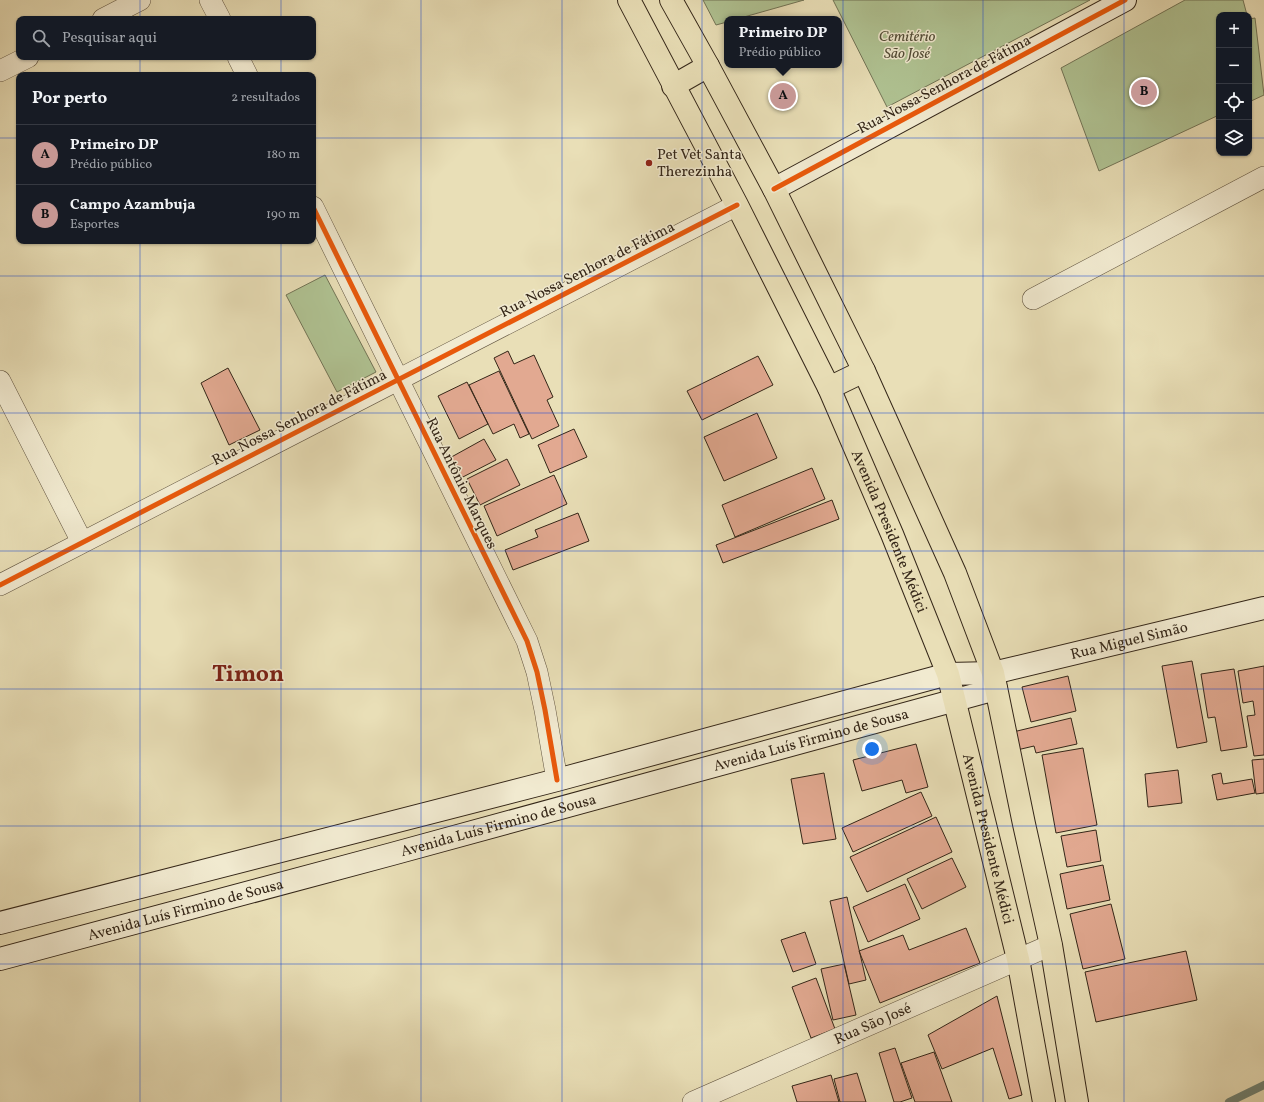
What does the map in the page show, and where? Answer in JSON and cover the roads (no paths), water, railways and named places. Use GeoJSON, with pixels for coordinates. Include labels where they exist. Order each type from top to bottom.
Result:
{"type":"FeatureCollection","features":[{"type":"Feature","properties":{"kind":"main road","name":"Avenida Presidente Médici"},"geometry":{"type":"LineString","coordinates":[[628,0],[737,205],[829,388],[892,534],[948,674],[1018,959],[1044,1102]]}},
{"type":"Feature","properties":{"kind":"main road"},"geometry":{"type":"LineString","coordinates":[[671,0],[774,189],[864,371],[955,573],[995,681],[1024,824],[1051,945],[1077,1102]]}},
{"type":"Feature","properties":{"kind":"main road","name":"Rua Nossa Senhora de Fátima"},"geometry":{"type":"LineString","coordinates":[[774,189],[1125,0]]}},
{"type":"Feature","properties":{"kind":"main road"},"geometry":{"type":"LineString","coordinates":[[673,86],[708,66]]}},
{"type":"Feature","properties":{"kind":"main road"},"geometry":{"type":"LineString","coordinates":[[829,388],[864,371]]}},
{"type":"Feature","properties":{"kind":"main road","name":"Rua Miguel Simão"},"geometry":{"type":"LineString","coordinates":[[995,681],[1264,608]]}},
{"type":"Feature","properties":{"kind":"main road","name":"Avenida Luís Firmino de Sousa"},"geometry":{"type":"LineString","coordinates":[[0,923],[557,780],[948,674],[995,681]]}},
{"type":"Feature","properties":{"kind":"main road","name":"Avenida Luís Firmino de Sousa"},"geometry":{"type":"LineString","coordinates":[[0,959],[392,854],[955,700],[995,681]]}},
{"type":"Feature","properties":{"kind":"main road"},"geometry":{"type":"LineString","coordinates":[[384,824],[392,854]]}},
{"type":"Feature","properties":{"kind":"main road"},"geometry":{"type":"LineString","coordinates":[[132,889],[142,921]]}},
{"type":"Feature","properties":{"kind":"street"},"geometry":{"type":"LineString","coordinates":[[109,16],[140,0]]}},
{"type":"Feature","properties":{"kind":"street"},"geometry":{"type":"LineString","coordinates":[[210,0],[218,16]]}},
{"type":"Feature","properties":{"kind":"street"},"geometry":{"type":"LineString","coordinates":[[0,71],[22,60]]}},
{"type":"Feature","properties":{"kind":"street"},"geometry":{"type":"LineString","coordinates":[[240,60],[246,72]]}},
{"type":"Feature","properties":{"kind":"street"},"geometry":{"type":"LineString","coordinates":[[1033,299],[1264,177]]}},
{"type":"Feature","properties":{"kind":"street","name":"Rua Nossa Senhora de Fátima"},"geometry":{"type":"LineString","coordinates":[[0,585],[737,205]]}},
{"type":"Feature","properties":{"kind":"street","name":"Rua Antônio Marques"},"geometry":{"type":"LineString","coordinates":[[316,213],[527,642],[545,710],[557,780]]}},
{"type":"Feature","properties":{"kind":"street"},"geometry":{"type":"LineString","coordinates":[[0,382],[82,542]]}},
{"type":"Feature","properties":{"kind":"street","name":"Rua São José"},"geometry":{"type":"LineString","coordinates":[[693,1102],[1051,945]]}},
{"type":"Feature","properties":{"kind":"waterway"},"geometry":{"type":"LineString","coordinates":[[1229,1102],[1264,1085]]}},
{"type":"Feature","properties":{"kind":"place","name":"Campo Azambuja"},"geometry":{"type":"Point","coordinates":[1144,92]}},
{"type":"Feature","properties":{"kind":"place","name":"Primeiro DP"},"geometry":{"type":"Point","coordinates":[783,96]}},
{"type":"Feature","properties":{"kind":"place","name":"Pet Vet Santa Therezinha"},"geometry":{"type":"Point","coordinates":[649,163]}},
{"type":"Feature","properties":{"kind":"district","name":"Timon"},"geometry":{"type":"Point","coordinates":[248,673]}},
{"type":"Feature","properties":{"kind":"park label","name":"Cemitério São José"},"geometry":{"type":"Point","coordinates":[907,44]}}]}
